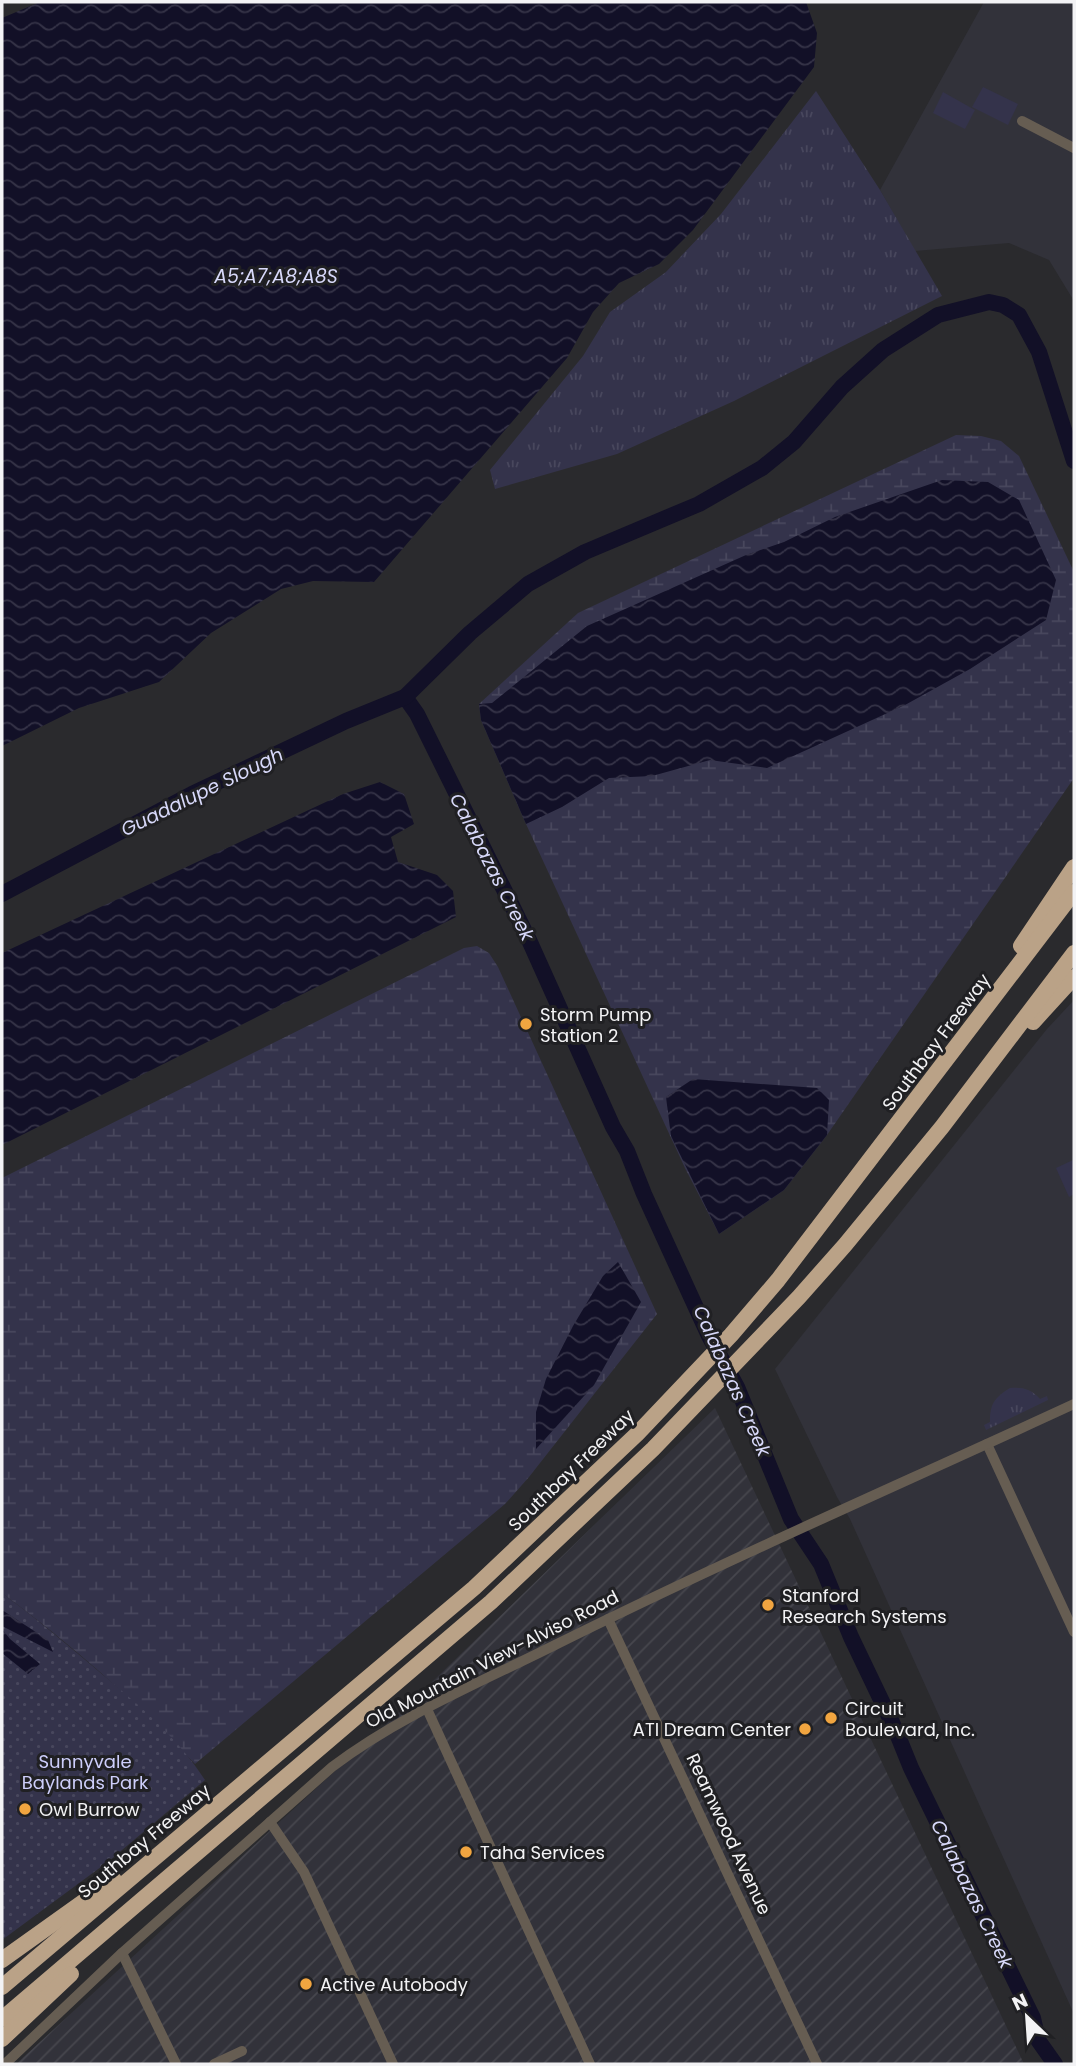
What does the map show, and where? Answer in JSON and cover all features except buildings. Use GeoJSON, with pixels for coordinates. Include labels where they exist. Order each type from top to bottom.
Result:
{"type":"FeatureCollection","features":[{"type":"Feature","properties":{"kind":"highway"},"geometry":{"type":"LineString","coordinates":[[957,1046],[1074,867]]}},
{"type":"Feature","properties":{"kind":"highway","name":"Southbay Freeway"},"geometry":{"type":"LineString","coordinates":[[2,1987],[474,1588],[628,1442],[731,1335],[822,1225],[1074,892]]}},
{"type":"Feature","properties":{"kind":"highway"},"geometry":{"type":"LineString","coordinates":[[942,1127],[1074,953]]}},
{"type":"Feature","properties":{"kind":"highway"},"geometry":{"type":"LineString","coordinates":[[2,2019],[529,1568],[653,1449],[808,1287],[942,1127],[1074,977]]}},
{"type":"Feature","properties":{"kind":"highway"},"geometry":{"type":"LineString","coordinates":[[2,1960],[209,1811]]}},
{"type":"Feature","properties":{"kind":"highway"},"geometry":{"type":"LineString","coordinates":[[2,2039],[162,1884]]}},
{"type":"Feature","properties":{"kind":"street"},"geometry":{"type":"LineString","coordinates":[[1022,121],[1074,148]]}},
{"type":"Feature","properties":{"kind":"street","name":"Old Mountain View-Alviso Road"},"geometry":{"type":"LineString","coordinates":[[5,2064],[122,1953],[357,1749],[427,1709],[608,1619],[1074,1404]]}},
{"type":"Feature","properties":{"kind":"street"},"geometry":{"type":"LineString","coordinates":[[987,1444],[1074,1632]]}},
{"type":"Feature","properties":{"kind":"street","name":"Reamwood Avenue"},"geometry":{"type":"LineString","coordinates":[[608,1619],[817,2064]]}},
{"type":"Feature","properties":{"kind":"street"},"geometry":{"type":"LineString","coordinates":[[427,1709],[590,2064]]}},
{"type":"Feature","properties":{"kind":"street"},"geometry":{"type":"LineString","coordinates":[[270,1822],[304,1872],[393,2064]]}},
{"type":"Feature","properties":{"kind":"street"},"geometry":{"type":"LineString","coordinates":[[122,1953],[176,2064]]}},
{"type":"Feature","properties":{"kind":"street"},"geometry":{"type":"LineString","coordinates":[[214,2064],[242,2051]]}},
{"type":"Feature","properties":{"kind":"shaded area"},"geometry":{"type":"Polygon","coordinates":[[[984,2],[1074,2],[1074,301],[1049,260],[1009,243],[915,251],[880,190],[984,2]]]}},
{"type":"Feature","properties":{"kind":"shaded area"},"geometry":{"type":"Polygon","coordinates":[[[1074,1000],[1074,2014],[850,1519],[775,1369],[1047,1029],[1074,1000]]]}},
{"type":"Feature","properties":{"kind":"shaded area"},"geometry":{"type":"Polygon","coordinates":[[[715,1408],[1024,2064],[16,2064],[432,1682],[715,1408]]]}},
{"type":"Feature","properties":{"kind":"green space"},"geometry":{"type":"Polygon","coordinates":[[[983,87],[1018,104],[1008,125],[972,107],[983,87]]]}},
{"type":"Feature","properties":{"kind":"green space"},"geometry":{"type":"Polygon","coordinates":[[[816,91],[880,190],[942,296],[734,401],[617,454],[495,489],[490,470],[583,356],[610,312],[666,272],[721,214],[816,91]]]}},
{"type":"Feature","properties":{"kind":"green space"},"geometry":{"type":"Polygon","coordinates":[[[943,92],[975,110],[965,129],[933,113],[943,92]]]}},
{"type":"Feature","properties":{"kind":"green space"},"geometry":{"type":"Polygon","coordinates":[[[956,435],[981,436],[1001,441],[1019,456],[1074,572],[1074,778],[827,1135],[784,1190],[719,1234],[685,1168],[526,824],[481,720],[479,704],[578,613],[956,435]]]}},
{"type":"Feature","properties":{"kind":"green space"},"geometry":{"type":"Polygon","coordinates":[[[477,946],[489,953],[498,967],[657,1314],[505,1504],[195,1764],[102,1674],[2,1593],[2,1178],[464,948],[477,946]]]}},
{"type":"Feature","properties":{"kind":"green space"},"geometry":{"type":"Polygon","coordinates":[[[1073,1160],[1074,1194],[1069,1197],[1056,1168],[1073,1160]]]}},
{"type":"Feature","properties":{"kind":"green space"},"geometry":{"type":"Polygon","coordinates":[[[1010,1388],[1027,1389],[1040,1399],[1047,1396],[1048,1400],[986,1430],[984,1425],[990,1422],[994,1402],[1010,1388]]]}},
{"type":"Feature","properties":{"kind":"green space","name":"Sunnyvale Baylands Park"},"geometry":{"type":"Polygon","coordinates":[[[2,1593],[145,1711],[171,1737],[205,1780],[109,1861],[2,1940],[2,1593]]]}},
{"type":"Feature","properties":{"kind":"water","name":"A5;A7;A8;A8S"},"geometry":{"type":"Polygon","coordinates":[[[40,2],[806,2],[817,33],[814,67],[693,230],[659,264],[619,283],[593,312],[567,358],[374,582],[313,581],[281,589],[211,633],[159,682],[79,708],[2,746],[2,18],[40,2]]]}},
{"type":"Feature","properties":{"kind":"water"},"geometry":{"type":"Polygon","coordinates":[[[942,480],[988,482],[1019,500],[1056,580],[1046,620],[970,669],[905,705],[767,768],[710,760],[652,776],[609,778],[562,807],[526,824],[481,720],[479,704],[492,703],[587,626],[746,555],[784,542],[835,517],[942,480]]]}},
{"type":"Feature","properties":{"kind":"water"},"geometry":{"type":"Polygon","coordinates":[[[380,782],[404,794],[414,824],[391,837],[398,862],[437,875],[453,891],[456,917],[2,1145],[2,953],[343,794],[380,782]]]}},
{"type":"Feature","properties":{"kind":"water"},"geometry":{"type":"Polygon","coordinates":[[[693,1079],[817,1088],[829,1100],[827,1135],[784,1190],[719,1234],[671,1136],[666,1097],[693,1079]]]}},
{"type":"Feature","properties":{"kind":"water"},"geometry":{"type":"Polygon","coordinates":[[[618,1262],[641,1302],[594,1385],[536,1449],[536,1412],[546,1379],[603,1276],[618,1262]]]}},
{"type":"Feature","properties":{"kind":"water"},"geometry":{"type":"Polygon","coordinates":[[[2,1610],[48,1640],[53,1652],[2,1626],[2,1610]]]}},
{"type":"Feature","properties":{"kind":"water"},"geometry":{"type":"Polygon","coordinates":[[[2,1629],[40,1664],[28,1674],[2,1653],[2,1629]]]}},
{"type":"Feature","properties":{"kind":"waterway","name":"Guadalupe Slough"},"geometry":{"type":"LineString","coordinates":[[2,894],[192,794],[346,721],[405,697],[470,633],[528,584],[585,552],[699,504],[762,468],[794,442],[842,387],[883,350],[938,315],[989,302],[1003,305],[1019,315],[1039,352],[1074,461]]}},
{"type":"Feature","properties":{"kind":"waterway","name":"Calabazas Creek"},"geometry":{"type":"LineString","coordinates":[[405,697],[417,714],[529,940],[709,1336],[737,1387],[791,1519],[821,1564],[911,1768],[1033,2018],[1038,2040],[1055,2064]]}},
{"type":"Feature","properties":{"kind":"place","name":"Storm Pump Station 2"},"geometry":{"type":"Point","coordinates":[526,1024]}},
{"type":"Feature","properties":{"kind":"place","name":"Stanford Research Systems"},"geometry":{"type":"Point","coordinates":[768,1605]}},
{"type":"Feature","properties":{"kind":"place","name":"Circuit Boulevard, Inc."},"geometry":{"type":"Point","coordinates":[831,1718]}},
{"type":"Feature","properties":{"kind":"place","name":"ATI Dream Center"},"geometry":{"type":"Point","coordinates":[805,1729]}},
{"type":"Feature","properties":{"kind":"place","name":"Owl Burrow"},"geometry":{"type":"Point","coordinates":[25,1809]}},
{"type":"Feature","properties":{"kind":"place","name":"Taha Services"},"geometry":{"type":"Point","coordinates":[466,1852]}},
{"type":"Feature","properties":{"kind":"place","name":"Active Autobody"},"geometry":{"type":"Point","coordinates":[306,1984]}}]}
